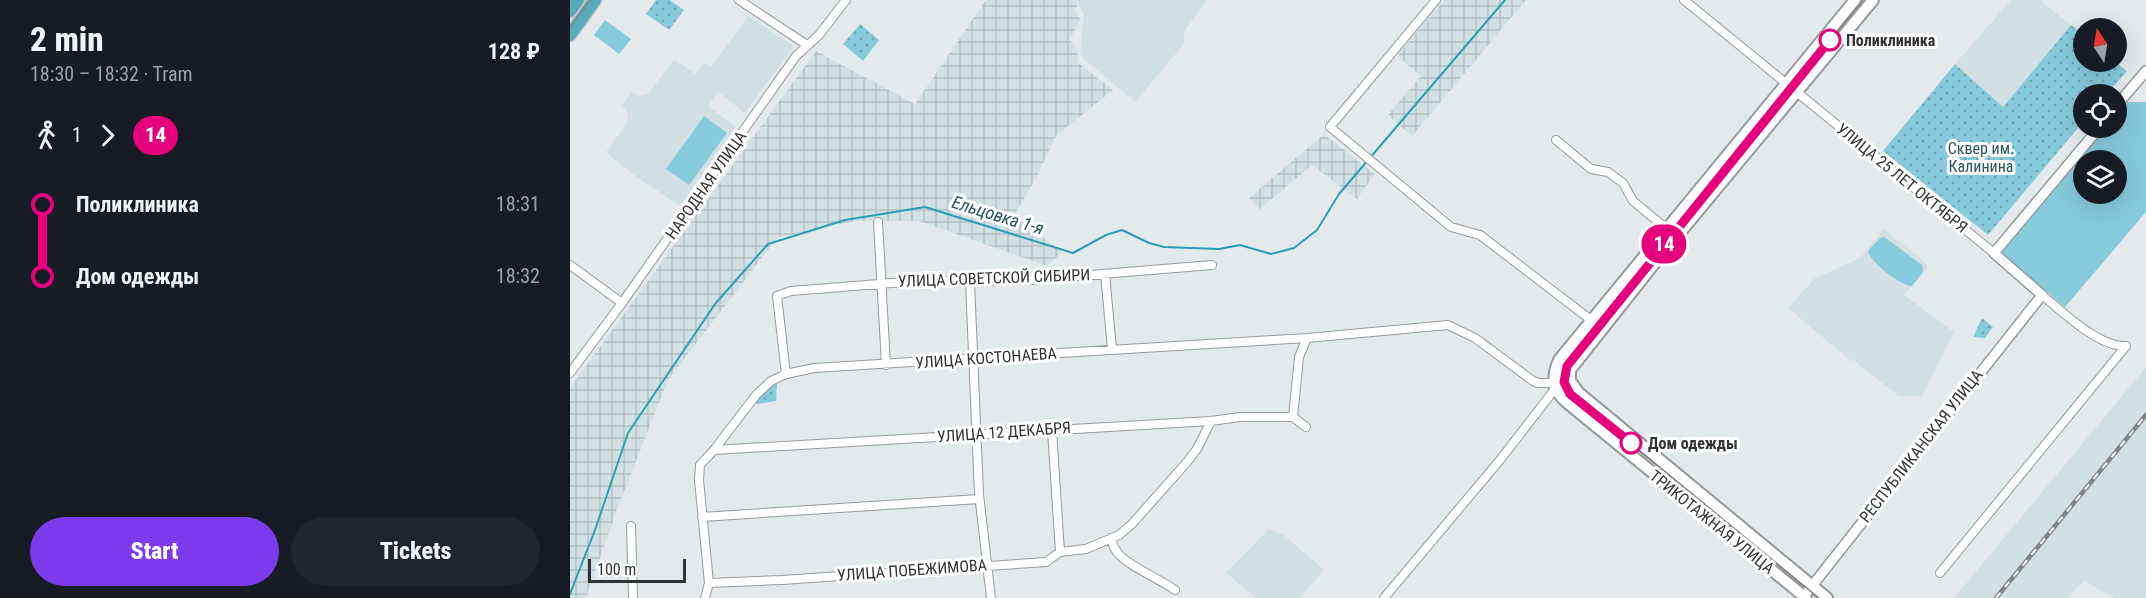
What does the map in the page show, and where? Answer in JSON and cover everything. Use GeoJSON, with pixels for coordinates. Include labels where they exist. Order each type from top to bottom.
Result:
{"type":"FeatureCollection","features":[{"type":"Feature","properties":{"kind":"highway"},"geometry":{"type":"LineString","coordinates":[[570,11],[578,0]]}},
{"type":"Feature","properties":{"kind":"highway"},"geometry":{"type":"LineString","coordinates":[[570,35],[595,0]]}},
{"type":"Feature","properties":{"kind":"main road"},"geometry":{"type":"LineString","coordinates":[[1554,386],[1555,369],[1566,351],[1855,0]]}},
{"type":"Feature","properties":{"kind":"main road"},"geometry":{"type":"LineString","coordinates":[[1554,386],[1873,0]]}},
{"type":"Feature","properties":{"kind":"main road"},"geometry":{"type":"LineString","coordinates":[[1566,351],[1565,357],[1573,365]]}},
{"type":"Feature","properties":{"kind":"main road","name":"ТРИКОТАЖНАЯ УЛИЦА"},"geometry":{"type":"LineString","coordinates":[[1573,365],[1569,381],[1574,388],[1827,598]]}},
{"type":"Feature","properties":{"kind":"main road","name":"ТРИКОТАЖНАЯ УЛИЦА"},"geometry":{"type":"LineString","coordinates":[[1554,386],[1565,401],[1804,597]]}},
{"type":"Feature","properties":{"kind":"main road"},"geometry":{"type":"LineString","coordinates":[[1690,504],[1688,495],[1691,491],[1697,492]]}},
{"type":"Feature","properties":{"kind":"street"},"geometry":{"type":"LineString","coordinates":[[739,0],[807,45]]}},
{"type":"Feature","properties":{"kind":"street","name":"НАРОДНАЯ УЛИЦА"},"geometry":{"type":"LineString","coordinates":[[570,373],[796,56],[819,35],[846,0]]}},
{"type":"Feature","properties":{"kind":"street"},"geometry":{"type":"LineString","coordinates":[[1436,0],[1330,127],[1451,227],[1480,234],[1591,320]]}},
{"type":"Feature","properties":{"kind":"street","name":"УЛИЦА 25 ЛЕТ ОКТЯБРЯ"},"geometry":{"type":"LineString","coordinates":[[1684,0],[2085,330],[2117,346],[2126,346],[1940,573]]}},
{"type":"Feature","properties":{"kind":"street"},"geometry":{"type":"LineString","coordinates":[[2127,93],[2146,71]]}},
{"type":"Feature","properties":{"kind":"street"},"geometry":{"type":"LineString","coordinates":[[1994,253],[2091,138]]}},
{"type":"Feature","properties":{"kind":"street"},"geometry":{"type":"LineString","coordinates":[[1556,140],[1591,169],[1608,172],[1623,183],[1633,201],[1667,228]]}},
{"type":"Feature","properties":{"kind":"street"},"geometry":{"type":"LineString","coordinates":[[878,222],[886,365]]}},
{"type":"Feature","properties":{"kind":"street"},"geometry":{"type":"LineString","coordinates":[[570,265],[622,303]]}},
{"type":"Feature","properties":{"kind":"street","name":"УЛИЦА СОВЕТСКОЙ СИБИРИ"},"geometry":{"type":"LineString","coordinates":[[786,374],[777,297],[791,291],[929,280],[970,282],[1029,280],[1212,265]]}},
{"type":"Feature","properties":{"kind":"street"},"geometry":{"type":"LineString","coordinates":[[1105,274],[1112,349]]}},
{"type":"Feature","properties":{"kind":"street"},"geometry":{"type":"LineString","coordinates":[[970,282],[980,499],[991,598]]}},
{"type":"Feature","properties":{"kind":"street","name":"РЕСПУБЛИКАНСКАЯ УЛИЦА"},"geometry":{"type":"LineString","coordinates":[[1804,597],[2042,295]]}},
{"type":"Feature","properties":{"kind":"street","name":"УЛИЦА КОСТОНАЕВА"},"geometry":{"type":"LineString","coordinates":[[705,598],[709,583],[699,480],[700,465],[756,395],[771,381],[786,374],[814,368],[1307,338],[1448,325],[1475,338],[1533,381],[1554,386]]}},
{"type":"Feature","properties":{"kind":"street"},"geometry":{"type":"LineString","coordinates":[[1306,427],[1293,417],[1299,357],[1307,338]]}},
{"type":"Feature","properties":{"kind":"street"},"geometry":{"type":"LineString","coordinates":[[1384,598],[1494,467],[1554,386]]}},
{"type":"Feature","properties":{"kind":"street","name":"УЛИЦА 12 ДЕКАБРЯ"},"geometry":{"type":"LineString","coordinates":[[714,450],[1211,421],[1240,417],[1293,417]]}},
{"type":"Feature","properties":{"kind":"street","name":"УЛИЦА ПОБЕЖИМОВА"},"geometry":{"type":"LineString","coordinates":[[709,583],[1046,562],[1060,552],[1086,549],[1126,530],[1148,509],[1197,449],[1211,421]]}},
{"type":"Feature","properties":{"kind":"street"},"geometry":{"type":"LineString","coordinates":[[1052,430],[1060,552]]}},
{"type":"Feature","properties":{"kind":"street"},"geometry":{"type":"LineString","coordinates":[[702,517],[980,499]]}},
{"type":"Feature","properties":{"kind":"street"},"geometry":{"type":"LineString","coordinates":[[631,526],[633,598]]}},
{"type":"Feature","properties":{"kind":"street"},"geometry":{"type":"LineString","coordinates":[[1111,538],[1116,552],[1124,559],[1175,590]]}},
{"type":"Feature","properties":{"kind":"shaded area"},"geometry":{"type":"Polygon","coordinates":[[[986,0],[1081,0],[1075,10],[1080,19],[1070,40],[1078,51],[1077,62],[1113,90],[1056,136],[1035,180],[1014,215],[1062,252],[1047,266],[919,221],[855,221],[777,238],[668,380],[617,509],[586,598],[570,598],[570,388],[816,51],[915,104],[986,0]]]}},
{"type":"Feature","properties":{"kind":"shaded area"},"geometry":{"type":"Polygon","coordinates":[[[1082,0],[1207,0],[1184,32],[1184,44],[1135,102],[1080,56],[1084,13],[1078,5],[1082,0]]]}},
{"type":"Feature","properties":{"kind":"shaded area"},"geometry":{"type":"Polygon","coordinates":[[[1444,0],[1526,0],[1412,136],[1388,115],[1421,76],[1397,56],[1444,0]]]}},
{"type":"Feature","properties":{"kind":"shaded area"},"geometry":{"type":"Polygon","coordinates":[[[2011,0],[2040,0],[2071,25],[2003,107],[1955,64],[2011,0]]]}},
{"type":"Feature","properties":{"kind":"shaded area"},"geometry":{"type":"Polygon","coordinates":[[[748,16],[794,46],[745,113],[718,92],[708,106],[736,127],[680,206],[631,173],[606,152],[628,122],[627,111],[622,106],[632,92],[639,96],[648,94],[674,59],[695,74],[704,63],[712,66],[748,16]]]}},
{"type":"Feature","properties":{"kind":"shaded area"},"geometry":{"type":"Polygon","coordinates":[[[1324,134],[1375,174],[1357,199],[1312,165],[1260,209],[1249,198],[1324,134]]]}},
{"type":"Feature","properties":{"kind":"shaded area"},"geometry":{"type":"Polygon","coordinates":[[[1884,229],[1929,266],[1904,295],[1954,332],[1922,396],[1899,396],[1852,359],[1851,361],[1788,308],[1815,278],[1860,258],[1884,229]]]}},
{"type":"Feature","properties":{"kind":"shaded area"},"geometry":{"type":"Polygon","coordinates":[[[2146,367],[2146,598],[2114,598],[2084,580],[2068,598],[1954,598],[2146,367]]]}},
{"type":"Feature","properties":{"kind":"shaded area"},"geometry":{"type":"Polygon","coordinates":[[[1269,529],[1284,535],[1324,570],[1300,598],[1256,598],[1226,573],[1269,529]]]}},
{"type":"Feature","properties":{"kind":"green space"},"geometry":{"type":"Polygon","coordinates":[[[656,0],[670,0],[684,10],[669,30],[646,14],[656,0]]]}},
{"type":"Feature","properties":{"kind":"green space"},"geometry":{"type":"Polygon","coordinates":[[[605,20],[631,39],[619,54],[594,35],[605,20]]]}},
{"type":"Feature","properties":{"kind":"green space"},"geometry":{"type":"Polygon","coordinates":[[[860,24],[879,40],[863,61],[843,44],[860,24]]]}},
{"type":"Feature","properties":{"kind":"green space","name":"Сквер им. Калинина"},"geometry":{"type":"Polygon","coordinates":[[[2071,25],[2073,27],[2073,72],[2126,72],[2116,84],[2073,84],[2073,134],[1988,235],[1883,151],[1955,64],[2003,107],[2071,25]]]}},
{"type":"Feature","properties":{"kind":"green space"},"geometry":{"type":"Polygon","coordinates":[[[2127,102],[2146,102],[2146,212],[2065,307],[2001,253],[2073,167],[2073,204],[2127,204],[2127,150],[2088,150],[2098,138],[2127,138],[2127,102]]]}},
{"type":"Feature","properties":{"kind":"green space"},"geometry":{"type":"Polygon","coordinates":[[[704,116],[727,133],[689,185],[666,169],[704,116]]]}},
{"type":"Feature","properties":{"kind":"green space"},"geometry":{"type":"Polygon","coordinates":[[[1884,237],[1922,265],[1923,272],[1912,286],[1894,278],[1870,256],[1868,251],[1880,238],[1884,237]]]}},
{"type":"Feature","properties":{"kind":"green space"},"geometry":{"type":"Polygon","coordinates":[[[1982,318],[1993,327],[1985,338],[1974,337],[1974,335],[1982,318]]]}},
{"type":"Feature","properties":{"kind":"green space"},"geometry":{"type":"Polygon","coordinates":[[[777,381],[776,401],[757,404],[756,398],[777,381]]]}},
{"type":"Feature","properties":{"kind":"waterway","name":"Ельцовка 1-я"},"geometry":{"type":"LineString","coordinates":[[570,594],[595,530],[628,433],[715,304],[768,244],[845,220],[925,207],[1073,253],[1106,235],[1122,230],[1149,243],[1164,247],[1219,249],[1240,245],[1271,254],[1294,248],[1317,230],[1339,194],[1505,0]]}},
{"type":"Feature","properties":{"kind":"tram line"},"geometry":{"type":"LineString","coordinates":[[570,27],[590,0]]}},
{"type":"Feature","properties":{"kind":"tram line"},"geometry":{"type":"LineString","coordinates":[[1819,598],[1570,394],[1566,386],[1565,374],[1569,362],[1863,0]]}},
{"type":"Feature","properties":{"kind":"tram line","name":"14"},"geometry":{"type":"LineString","coordinates":[[1631,443],[1570,394],[1564,382],[1567,366],[1830,40]]}},
{"type":"Feature","properties":{"kind":"railway"},"geometry":{"type":"LineString","coordinates":[[1996,598],[2146,415]]}},
{"type":"Feature","properties":{"kind":"place","name":"Поликлиника"},"geometry":{"type":"Point","coordinates":[1830,40]}},
{"type":"Feature","properties":{"kind":"place","name":"Дом одежды"},"geometry":{"type":"Point","coordinates":[1631,443]}}]}
